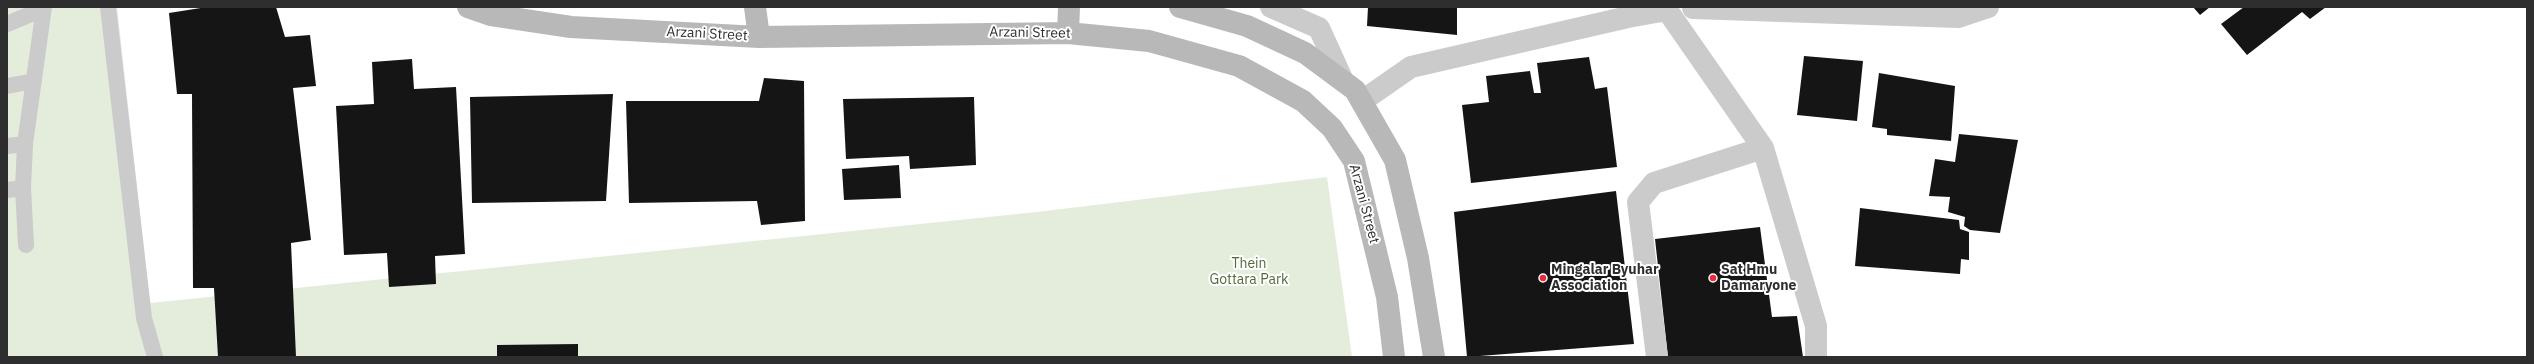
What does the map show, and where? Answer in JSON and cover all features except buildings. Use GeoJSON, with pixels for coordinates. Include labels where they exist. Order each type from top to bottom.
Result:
{"type":"FeatureCollection","features":[{"type":"Feature","properties":{"kind":"main road","name":"Arzani Street"},"geometry":{"type":"LineString","coordinates":[[468,7],[491,15],[571,27],[759,37],[1068,33],[1149,42],[1239,66],[1303,101],[1332,128],[1354,161],[1368,210],[1387,297],[1394,357]]}},
{"type":"Feature","properties":{"kind":"main road"},"geometry":{"type":"LineString","coordinates":[[755,7],[759,37]]}},
{"type":"Feature","properties":{"kind":"main road"},"geometry":{"type":"LineString","coordinates":[[1068,33],[1069,7]]}},
{"type":"Feature","properties":{"kind":"main road"},"geometry":{"type":"LineString","coordinates":[[1180,7],[1247,26],[1305,53],[1355,90],[1395,160],[1418,258],[1434,357]]}},
{"type":"Feature","properties":{"kind":"street"},"geometry":{"type":"LineString","coordinates":[[1271,7],[1319,28],[1342,81]]}},
{"type":"Feature","properties":{"kind":"street"},"geometry":{"type":"LineString","coordinates":[[1362,101],[1411,67],[1628,17],[1667,10],[1693,8],[1958,17],[1988,7]]}},
{"type":"Feature","properties":{"kind":"street"},"geometry":{"type":"LineString","coordinates":[[1667,10],[1763,148],[1816,326],[1816,357]]}},
{"type":"Feature","properties":{"kind":"street"},"geometry":{"type":"LineString","coordinates":[[1657,357],[1638,202],[1654,183],[1763,148]]}},
{"type":"Feature","properties":{"kind":"lane"},"geometry":{"type":"LineString","coordinates":[[108,7],[144,318],[155,357]]}},
{"type":"Feature","properties":{"kind":"lane"},"geometry":{"type":"LineString","coordinates":[[7,24],[44,8]]}},
{"type":"Feature","properties":{"kind":"lane"},"geometry":{"type":"LineString","coordinates":[[26,245],[15,190],[25,144],[44,8]]}},
{"type":"Feature","properties":{"kind":"lane"},"geometry":{"type":"LineString","coordinates":[[7,86],[34,81]]}},
{"type":"Feature","properties":{"kind":"lane"},"geometry":{"type":"LineString","coordinates":[[7,146],[25,144]]}},
{"type":"Feature","properties":{"kind":"green space","name":"Thein Gottara Park"},"geometry":{"type":"Polygon","coordinates":[[[7,7],[117,7],[150,303],[1037,212],[1327,177],[1352,357],[7,357],[7,7]]]}},
{"type":"Feature","properties":{"kind":"place","name":"Mingalar Byuhar Association"},"geometry":{"type":"Point","coordinates":[1543,278]}},
{"type":"Feature","properties":{"kind":"place","name":"Sat Hmu Damaryone"},"geometry":{"type":"Point","coordinates":[1713,278]}}]}
